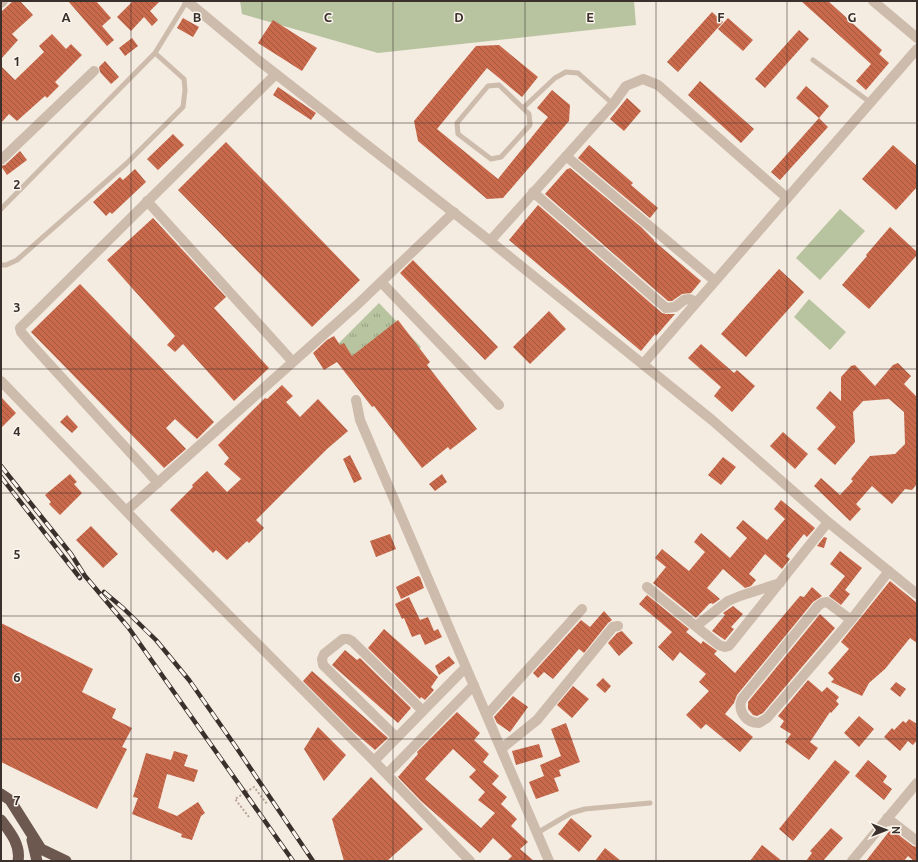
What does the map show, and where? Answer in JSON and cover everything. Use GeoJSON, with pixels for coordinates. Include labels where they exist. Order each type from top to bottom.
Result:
{"type":"FeatureCollection","features":[{"type":"Feature","properties":{"kind":"highway"},"geometry":{"type":"LineString","coordinates":[[1,794],[10,800],[41,850],[66,861]]}},
{"type":"Feature","properties":{"kind":"highway"},"geometry":{"type":"LineString","coordinates":[[1,820],[14,838],[19,859]]}},
{"type":"Feature","properties":{"kind":"highway"},"geometry":{"type":"LineString","coordinates":[[30,831],[37,861]]}},
{"type":"Feature","properties":{"kind":"street"},"geometry":{"type":"LineString","coordinates":[[187,1],[276,74],[454,212],[712,420],[828,522],[917,594]]}},
{"type":"Feature","properties":{"kind":"street"},"geometry":{"type":"LineString","coordinates":[[873,1],[917,38]]}},
{"type":"Feature","properties":{"kind":"street"},"geometry":{"type":"LineString","coordinates":[[643,364],[917,49]]}},
{"type":"Feature","properties":{"kind":"street"},"geometry":{"type":"LineString","coordinates":[[1,160],[94,71]]}},
{"type":"Feature","properties":{"kind":"street"},"geometry":{"type":"LineString","coordinates":[[158,483],[28,341],[21,332],[20,328],[276,74]]}},
{"type":"Feature","properties":{"kind":"street"},"geometry":{"type":"LineString","coordinates":[[490,241],[612,104],[626,86],[642,78],[658,85],[788,198]]}},
{"type":"Feature","properties":{"kind":"street"},"geometry":{"type":"LineString","coordinates":[[566,156],[715,281]]}},
{"type":"Feature","properties":{"kind":"street"},"geometry":{"type":"LineString","coordinates":[[534,192],[666,308],[675,308],[684,300],[697,302]]}},
{"type":"Feature","properties":{"kind":"street"},"geometry":{"type":"LineString","coordinates":[[147,201],[293,362]]}},
{"type":"Feature","properties":{"kind":"street"},"geometry":{"type":"LineString","coordinates":[[126,511],[381,282],[454,212]]}},
{"type":"Feature","properties":{"kind":"street"},"geometry":{"type":"LineString","coordinates":[[381,282],[499,405]]}},
{"type":"Feature","properties":{"kind":"street"},"geometry":{"type":"LineString","coordinates":[[1,381],[126,511],[387,774],[470,861]]}},
{"type":"Feature","properties":{"kind":"street"},"geometry":{"type":"LineString","coordinates":[[356,400],[360,420],[549,861]]}},
{"type":"Feature","properties":{"kind":"street"},"geometry":{"type":"LineString","coordinates":[[647,586],[719,645],[725,647],[729,646],[828,522]]}},
{"type":"Feature","properties":{"kind":"street"},"geometry":{"type":"LineString","coordinates":[[851,620],[829,603],[824,602],[820,604],[742,699],[740,707],[743,714],[756,723],[765,720],[851,620],[889,571]]}},
{"type":"Feature","properties":{"kind":"street"},"geometry":{"type":"LineString","coordinates":[[696,626],[728,601],[780,583]]}},
{"type":"Feature","properties":{"kind":"street"},"geometry":{"type":"LineString","coordinates":[[487,715],[582,609]]}},
{"type":"Feature","properties":{"kind":"street"},"geometry":{"type":"LineString","coordinates":[[501,749],[537,720],[613,627],[618,626]]}},
{"type":"Feature","properties":{"kind":"street"},"geometry":{"type":"LineString","coordinates":[[397,738],[323,665],[322,659],[324,654],[343,639],[352,641],[423,711]]}},
{"type":"Feature","properties":{"kind":"street"},"geometry":{"type":"LineString","coordinates":[[374,762],[466,666]]}},
{"type":"Feature","properties":{"kind":"street"},"geometry":{"type":"LineString","coordinates":[[387,774],[474,685]]}},
{"type":"Feature","properties":{"kind":"street"},"geometry":{"type":"LineString","coordinates":[[852,861],[917,783]]}},
{"type":"Feature","properties":{"kind":"street"},"geometry":{"type":"LineString","coordinates":[[887,818],[917,842]]}},
{"type":"Feature","properties":{"kind":"lane"},"geometry":{"type":"LineString","coordinates":[[1,209],[155,53],[187,1]]}},
{"type":"Feature","properties":{"kind":"lane"},"geometry":{"type":"LineString","coordinates":[[1,265],[6,265],[17,260],[126,164],[183,107],[185,90],[184,79],[155,53]]}},
{"type":"Feature","properties":{"kind":"lane"},"geometry":{"type":"LineString","coordinates":[[814,60],[871,103]]}},
{"type":"Feature","properties":{"kind":"lane"},"geometry":{"type":"LineString","coordinates":[[523,108],[555,78],[566,72],[578,73],[612,104]]}},
{"type":"Feature","properties":{"kind":"lane"},"geometry":{"type":"LineString","coordinates":[[498,85],[523,108],[530,114],[530,125],[501,157],[491,159],[458,134],[457,123],[488,86],[498,85]]}},
{"type":"Feature","properties":{"kind":"lane"},"geometry":{"type":"LineString","coordinates":[[537,833],[571,813],[585,809],[650,803]]}},
{"type":"Feature","properties":{"kind":"path"},"geometry":{"type":"LineString","coordinates":[[248,817],[235,799],[254,787],[267,804]]}},
{"type":"Feature","properties":{"kind":"green space"},"geometry":{"type":"Polygon","coordinates":[[[240,1],[634,1],[636,25],[378,53],[242,14],[240,1]]]}},
{"type":"Feature","properties":{"kind":"green space"},"geometry":{"type":"Polygon","coordinates":[[[840,209],[865,231],[820,280],[796,258],[840,209]]]}},
{"type":"Feature","properties":{"kind":"green space"},"geometry":{"type":"Polygon","coordinates":[[[809,299],[846,332],[830,350],[794,317],[809,299]]]}},
{"type":"Feature","properties":{"kind":"green space"},"geometry":{"type":"Polygon","coordinates":[[[379,303],[421,347],[374,393],[332,350],[379,303]]]}},
{"type":"Feature","properties":{"kind":"building"},"geometry":{"type":"Polygon","coordinates":[[[13,1],[20,1],[33,15],[12,34],[18,40],[1,59],[1,12],[13,1]]]}},
{"type":"Feature","properties":{"kind":"building"},"geometry":{"type":"Polygon","coordinates":[[[68,1],[96,1],[111,18],[102,26],[114,40],[107,46],[68,1]]]}},
{"type":"Feature","properties":{"kind":"building"},"geometry":{"type":"Polygon","coordinates":[[[133,1],[160,1],[150,11],[158,20],[152,26],[144,17],[131,31],[117,17],[133,1]]]}},
{"type":"Feature","properties":{"kind":"building"},"geometry":{"type":"Polygon","coordinates":[[[801,1],[828,1],[882,50],[879,54],[889,63],[866,90],[856,81],[871,64],[801,1]]]}},
{"type":"Feature","properties":{"kind":"building"},"geometry":{"type":"Polygon","coordinates":[[[712,12],[723,22],[678,72],[667,62],[712,12]]]}},
{"type":"Feature","properties":{"kind":"building"},"geometry":{"type":"Polygon","coordinates":[[[183,18],[199,27],[193,37],[177,28],[183,18]]]}},
{"type":"Feature","properties":{"kind":"building"},"geometry":{"type":"Polygon","coordinates":[[[728,18],[753,40],[743,51],[718,29],[728,18]]]}},
{"type":"Feature","properties":{"kind":"building"},"geometry":{"type":"Polygon","coordinates":[[[273,20],[317,48],[302,71],[258,43],[273,20]]]}},
{"type":"Feature","properties":{"kind":"building"},"geometry":{"type":"Polygon","coordinates":[[[799,30],[809,39],[765,88],[755,79],[799,30]]]}},
{"type":"Feature","properties":{"kind":"building"},"geometry":{"type":"Polygon","coordinates":[[[52,34],[66,49],[71,44],[82,55],[55,82],[59,86],[47,98],[45,96],[17,121],[9,114],[1,123],[1,66],[15,80],[44,52],[39,46],[52,34]]]}},
{"type":"Feature","properties":{"kind":"building"},"geometry":{"type":"Polygon","coordinates":[[[132,38],[138,46],[125,56],[119,48],[132,38]]]}},
{"type":"Feature","properties":{"kind":"building"},"geometry":{"type":"Polygon","coordinates":[[[499,45],[538,77],[522,97],[487,68],[437,129],[498,179],[548,117],[537,108],[552,90],[570,105],[569,121],[503,198],[487,199],[418,141],[414,121],[476,46],[499,45]]]}},
{"type":"Feature","properties":{"kind":"building"},"geometry":{"type":"Polygon","coordinates":[[[105,61],[119,77],[111,84],[100,72],[99,67],[105,61]]]}},
{"type":"Feature","properties":{"kind":"building"},"geometry":{"type":"Polygon","coordinates":[[[700,81],[754,129],[741,143],[688,95],[700,81]]]}},
{"type":"Feature","properties":{"kind":"building"},"geometry":{"type":"Polygon","coordinates":[[[806,86],[829,106],[819,118],[796,98],[806,86]]]}},
{"type":"Feature","properties":{"kind":"building"},"geometry":{"type":"Polygon","coordinates":[[[278,87],[316,113],[311,120],[273,95],[278,87]]]}},
{"type":"Feature","properties":{"kind":"building"},"geometry":{"type":"Polygon","coordinates":[[[627,98],[641,111],[624,131],[610,119],[627,98]]]}},
{"type":"Feature","properties":{"kind":"building"},"geometry":{"type":"Polygon","coordinates":[[[819,118],[828,127],[780,180],[771,172],[819,118]]]}},
{"type":"Feature","properties":{"kind":"building"},"geometry":{"type":"Polygon","coordinates":[[[173,134],[184,145],[158,170],[147,159],[173,134]]]}},
{"type":"Feature","properties":{"kind":"building"},"geometry":{"type":"Polygon","coordinates":[[[226,142],[360,280],[312,327],[178,190],[226,142]]]}},
{"type":"Feature","properties":{"kind":"building"},"geometry":{"type":"Polygon","coordinates":[[[589,145],[633,183],[631,185],[658,208],[650,218],[578,158],[589,145]]]}},
{"type":"Feature","properties":{"kind":"building"},"geometry":{"type":"Polygon","coordinates":[[[893,145],[917,166],[917,187],[896,210],[862,179],[893,145]]]}},
{"type":"Feature","properties":{"kind":"building"},"geometry":{"type":"Polygon","coordinates":[[[20,151],[27,160],[7,175],[1,166],[5,165],[20,151]]]}},
{"type":"Feature","properties":{"kind":"building"},"geometry":{"type":"Polygon","coordinates":[[[570,168],[641,227],[654,241],[701,281],[691,293],[682,294],[672,301],[668,301],[545,194],[567,169],[570,168]]]}},
{"type":"Feature","properties":{"kind":"building"},"geometry":{"type":"Polygon","coordinates":[[[135,169],[146,182],[112,214],[110,212],[106,216],[93,202],[120,177],[123,180],[135,169]]]}},
{"type":"Feature","properties":{"kind":"building"},"geometry":{"type":"Polygon","coordinates":[[[538,205],[662,313],[675,314],[641,351],[509,240],[538,205]]]}},
{"type":"Feature","properties":{"kind":"building"},"geometry":{"type":"Polygon","coordinates":[[[153,218],[226,297],[214,308],[269,368],[234,401],[183,344],[175,352],[167,345],[175,336],[107,260],[153,218]]]}},
{"type":"Feature","properties":{"kind":"building"},"geometry":{"type":"Polygon","coordinates":[[[890,227],[917,252],[917,255],[869,309],[842,285],[890,227]]]}},
{"type":"Feature","properties":{"kind":"building"},"geometry":{"type":"Polygon","coordinates":[[[413,260],[498,347],[485,360],[400,273],[413,260]]]}},
{"type":"Feature","properties":{"kind":"building"},"geometry":{"type":"Polygon","coordinates":[[[779,269],[804,292],[746,357],[721,334],[779,269]]]}},
{"type":"Feature","properties":{"kind":"building"},"geometry":{"type":"Polygon","coordinates":[[[80,284],[214,422],[197,439],[175,419],[166,428],[186,449],[164,468],[31,332],[80,284]]]}},
{"type":"Feature","properties":{"kind":"building"},"geometry":{"type":"Polygon","coordinates":[[[549,311],[566,329],[530,364],[513,347],[549,311]]]}},
{"type":"Feature","properties":{"kind":"building"},"geometry":{"type":"Polygon","coordinates":[[[398,320],[430,362],[427,365],[477,429],[450,450],[448,447],[422,468],[374,406],[372,407],[337,362],[324,370],[313,353],[327,340],[334,336],[340,345],[344,343],[352,356],[398,320]]]}},
{"type":"Feature","properties":{"kind":"building"},"geometry":{"type":"Polygon","coordinates":[[[701,344],[734,373],[737,370],[755,386],[732,412],[714,396],[721,387],[688,358],[701,344]]]}},
{"type":"Feature","properties":{"kind":"building"},"geometry":{"type":"Polygon","coordinates":[[[898,363],[911,376],[904,384],[917,397],[917,484],[912,490],[905,489],[892,504],[872,486],[856,504],[861,509],[850,521],[814,486],[821,478],[840,495],[853,481],[851,479],[870,456],[895,454],[905,444],[904,412],[889,399],[863,401],[853,412],[855,442],[835,465],[817,449],[836,427],[816,408],[830,391],[841,401],[841,377],[851,366],[855,365],[875,386],[893,365],[898,363]]]}},
{"type":"Feature","properties":{"kind":"building"},"geometry":{"type":"Polygon","coordinates":[[[282,385],[293,396],[286,402],[300,417],[318,399],[348,431],[327,449],[256,520],[264,528],[249,543],[247,541],[227,560],[216,550],[213,553],[170,510],[193,487],[192,485],[207,471],[227,492],[241,479],[224,464],[229,458],[218,445],[265,398],[267,399],[282,385]]]}},
{"type":"Feature","properties":{"kind":"building"},"geometry":{"type":"Polygon","coordinates":[[[1,397],[16,413],[1,428],[1,397]]]}},
{"type":"Feature","properties":{"kind":"building"},"geometry":{"type":"Polygon","coordinates":[[[67,415],[78,427],[72,433],[60,422],[67,415]]]}},
{"type":"Feature","properties":{"kind":"building"},"geometry":{"type":"Polygon","coordinates":[[[783,432],[808,454],[795,469],[770,446],[783,432]]]}},
{"type":"Feature","properties":{"kind":"building"},"geometry":{"type":"Polygon","coordinates":[[[350,455],[362,479],[354,483],[343,459],[350,455]]]}},
{"type":"Feature","properties":{"kind":"building"},"geometry":{"type":"Polygon","coordinates":[[[723,457],[736,467],[721,485],[708,475],[723,457]]]}},
{"type":"Feature","properties":{"kind":"building"},"geometry":{"type":"Polygon","coordinates":[[[70,474],[77,482],[74,484],[82,493],[60,515],[49,504],[51,502],[45,495],[70,474]]]}},
{"type":"Feature","properties":{"kind":"building"},"geometry":{"type":"Polygon","coordinates":[[[442,474],[447,482],[435,491],[429,484],[442,474]]]}},
{"type":"Feature","properties":{"kind":"building"},"geometry":{"type":"Polygon","coordinates":[[[781,500],[815,528],[807,537],[804,534],[786,556],[790,559],[782,569],[765,554],[749,574],[756,580],[751,586],[745,588],[723,569],[707,588],[720,599],[713,604],[709,604],[696,618],[653,583],[666,567],[655,558],[662,549],[689,571],[705,552],[694,542],[701,533],[730,558],[747,538],[736,528],[743,520],[767,540],[785,519],[774,509],[781,500]]]}},
{"type":"Feature","properties":{"kind":"building"},"geometry":{"type":"Polygon","coordinates":[[[91,526],[118,554],[103,568],[76,540],[91,526]]]}},
{"type":"Feature","properties":{"kind":"building"},"geometry":{"type":"Polygon","coordinates":[[[390,534],[396,549],[376,557],[370,541],[390,534]]]}},
{"type":"Feature","properties":{"kind":"building"},"geometry":{"type":"Polygon","coordinates":[[[824,537],[827,538],[824,548],[817,546],[824,537]]]}},
{"type":"Feature","properties":{"kind":"building"},"geometry":{"type":"Polygon","coordinates":[[[840,551],[862,568],[845,590],[850,594],[841,605],[829,596],[845,576],[830,564],[840,551]]]}},
{"type":"Feature","properties":{"kind":"building"},"geometry":{"type":"Polygon","coordinates":[[[418,576],[420,577],[424,588],[401,599],[396,587],[418,576]]]}},
{"type":"Feature","properties":{"kind":"building"},"geometry":{"type":"Polygon","coordinates":[[[890,581],[917,603],[917,643],[910,638],[885,669],[869,683],[862,696],[831,682],[834,679],[828,673],[849,649],[841,642],[890,581]]]}},
{"type":"Feature","properties":{"kind":"building"},"geometry":{"type":"Polygon","coordinates":[[[812,587],[822,596],[813,602],[737,695],[734,703],[725,714],[753,737],[740,752],[706,724],[701,729],[686,715],[709,691],[699,682],[706,674],[680,652],[673,661],[658,647],[672,632],[639,604],[647,595],[689,629],[686,632],[701,644],[703,641],[717,651],[714,654],[735,673],[800,596],[804,597],[812,587]]]}},
{"type":"Feature","properties":{"kind":"building"},"geometry":{"type":"Polygon","coordinates":[[[409,597],[420,620],[428,617],[434,631],[438,629],[442,637],[425,645],[420,634],[412,637],[404,618],[402,619],[395,604],[409,597]]]}},
{"type":"Feature","properties":{"kind":"building"},"geometry":{"type":"Polygon","coordinates":[[[733,606],[743,614],[731,627],[734,629],[725,640],[712,631],[725,615],[723,613],[733,606]]]}},
{"type":"Feature","properties":{"kind":"building"},"geometry":{"type":"Polygon","coordinates":[[[604,611],[612,620],[584,653],[579,649],[553,679],[544,672],[538,678],[533,673],[581,620],[590,627],[604,611]]]}},
{"type":"Feature","properties":{"kind":"building"},"geometry":{"type":"Polygon","coordinates":[[[820,614],[835,628],[763,713],[757,716],[753,715],[748,709],[748,702],[820,614]]]}},
{"type":"Feature","properties":{"kind":"building"},"geometry":{"type":"Polygon","coordinates":[[[1,623],[93,669],[82,692],[116,709],[112,718],[132,728],[122,747],[127,749],[97,809],[1,762],[1,623]]]}},
{"type":"Feature","properties":{"kind":"building"},"geometry":{"type":"Polygon","coordinates":[[[384,629],[438,677],[431,687],[434,690],[425,700],[421,697],[420,699],[368,648],[384,629]]]}},
{"type":"Feature","properties":{"kind":"building"},"geometry":{"type":"Polygon","coordinates":[[[622,631],[633,643],[619,656],[608,643],[617,633],[622,631]]]}},
{"type":"Feature","properties":{"kind":"building"},"geometry":{"type":"Polygon","coordinates":[[[345,650],[357,660],[360,658],[411,708],[398,723],[332,665],[345,650]]]}},
{"type":"Feature","properties":{"kind":"building"},"geometry":{"type":"Polygon","coordinates":[[[449,656],[455,663],[439,675],[435,666],[449,656]]]}},
{"type":"Feature","properties":{"kind":"building"},"geometry":{"type":"Polygon","coordinates":[[[312,671],[388,738],[375,750],[354,732],[303,681],[312,671]]]}},
{"type":"Feature","properties":{"kind":"building"},"geometry":{"type":"Polygon","coordinates":[[[603,678],[611,686],[605,693],[596,685],[603,678]]]}},
{"type":"Feature","properties":{"kind":"building"},"geometry":{"type":"Polygon","coordinates":[[[808,680],[822,692],[827,687],[839,697],[836,701],[839,704],[831,713],[830,712],[810,742],[818,748],[809,760],[785,742],[791,734],[780,727],[784,721],[778,716],[808,680]]]}},
{"type":"Feature","properties":{"kind":"building"},"geometry":{"type":"Polygon","coordinates":[[[896,682],[906,689],[900,697],[890,689],[896,682]]]}},
{"type":"Feature","properties":{"kind":"building"},"geometry":{"type":"Polygon","coordinates":[[[573,686],[589,699],[572,718],[557,705],[573,686]]]}},
{"type":"Feature","properties":{"kind":"building"},"geometry":{"type":"Polygon","coordinates":[[[513,696],[528,707],[510,732],[497,723],[494,717],[513,696]]]}},
{"type":"Feature","properties":{"kind":"building"},"geometry":{"type":"Polygon","coordinates":[[[457,712],[480,733],[474,740],[489,754],[483,762],[499,776],[492,784],[507,797],[501,804],[517,819],[511,826],[528,842],[520,849],[534,861],[507,861],[512,856],[493,838],[480,853],[421,801],[398,777],[418,754],[417,752],[457,712]],[[453,749],[425,779],[481,828],[495,813],[478,800],[485,792],[469,777],[476,770],[453,749]]]}},
{"type":"Feature","properties":{"kind":"building"},"geometry":{"type":"Polygon","coordinates":[[[859,716],[874,729],[859,747],[844,733],[859,716]]]}},
{"type":"Feature","properties":{"kind":"building"},"geometry":{"type":"Polygon","coordinates":[[[909,719],[917,724],[917,740],[913,745],[908,741],[900,751],[884,737],[892,728],[894,730],[903,721],[906,723],[909,719]]]}},
{"type":"Feature","properties":{"kind":"building"},"geometry":{"type":"Polygon","coordinates":[[[566,723],[580,762],[559,770],[561,776],[554,778],[559,791],[536,799],[529,782],[544,776],[540,765],[561,756],[551,729],[566,723]]]}},
{"type":"Feature","properties":{"kind":"building"},"geometry":{"type":"Polygon","coordinates":[[[318,727],[346,755],[324,781],[304,749],[318,727]]]}},
{"type":"Feature","properties":{"kind":"building"},"geometry":{"type":"Polygon","coordinates":[[[539,744],[543,757],[516,765],[512,751],[539,744]]]}},
{"type":"Feature","properties":{"kind":"building"},"geometry":{"type":"Polygon","coordinates":[[[174,751],[188,755],[184,766],[198,770],[194,782],[167,774],[158,808],[177,816],[198,802],[205,813],[201,816],[192,840],[181,837],[182,834],[132,814],[138,798],[133,797],[146,753],[171,760],[174,751]]]}},
{"type":"Feature","properties":{"kind":"building"},"geometry":{"type":"Polygon","coordinates":[[[835,760],[850,772],[793,841],[779,829],[835,760]]]}},
{"type":"Feature","properties":{"kind":"building"},"geometry":{"type":"Polygon","coordinates":[[[868,760],[887,776],[883,782],[892,789],[884,800],[855,776],[868,760]]]}},
{"type":"Feature","properties":{"kind":"building"},"geometry":{"type":"Polygon","coordinates":[[[371,777],[423,829],[387,861],[344,861],[332,819],[371,777]]]}},
{"type":"Feature","properties":{"kind":"building"},"geometry":{"type":"Polygon","coordinates":[[[571,818],[592,836],[579,852],[558,834],[571,818]]]}},
{"type":"Feature","properties":{"kind":"building"},"geometry":{"type":"Polygon","coordinates":[[[831,828],[843,838],[823,861],[806,861],[812,853],[810,851],[831,828]]]}},
{"type":"Feature","properties":{"kind":"building"},"geometry":{"type":"Polygon","coordinates":[[[891,829],[913,846],[917,847],[917,861],[914,861],[908,856],[904,861],[866,861],[891,829]]]}},
{"type":"Feature","properties":{"kind":"building"},"geometry":{"type":"Polygon","coordinates":[[[762,845],[782,861],[750,861],[762,845]]]}},
{"type":"Feature","properties":{"kind":"building"},"geometry":{"type":"Polygon","coordinates":[[[605,848],[621,861],[595,861],[605,848]]]}},
{"type":"Feature","properties":{"kind":"railway"},"geometry":{"type":"LineString","coordinates":[[1,466],[71,554],[85,576],[128,627],[293,861]]}},
{"type":"Feature","properties":{"kind":"railway"},"geometry":{"type":"LineString","coordinates":[[1,477],[80,578]]}},
{"type":"Feature","properties":{"kind":"railway"},"geometry":{"type":"LineString","coordinates":[[104,592],[156,640],[189,680],[313,861]]}}]}
